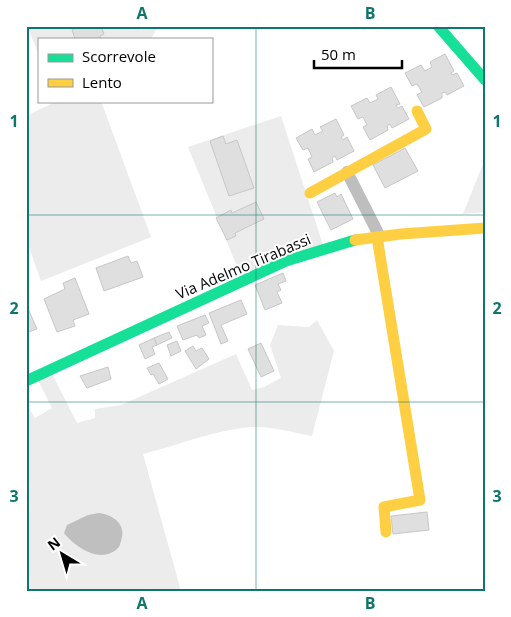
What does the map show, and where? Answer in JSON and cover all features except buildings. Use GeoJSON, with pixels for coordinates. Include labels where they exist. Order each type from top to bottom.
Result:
{"type":"FeatureCollection","features":[{"type":"Feature","properties":{"kind":"street"},"geometry":{"type":"LineString","coordinates":[[438,26],[485,80]]}},
{"type":"Feature","properties":{"kind":"street"},"geometry":{"type":"LineString","coordinates":[[310,193],[426,129],[417,111]]}},
{"type":"Feature","properties":{"kind":"street"},"geometry":{"type":"LineString","coordinates":[[347,172],[378,237],[400,385],[420,500],[384,507],[386,532]]}},
{"type":"Feature","properties":{"kind":"street","name":"Via Adelmo Tirabassi"},"geometry":{"type":"LineString","coordinates":[[26,381],[286,261],[324,248],[378,237],[485,228]]}},
{"type":"Feature","properties":{"kind":"shaded area"},"geometry":{"type":"Polygon","coordinates":[[[27,26],[158,26],[152,38],[38,38],[38,53],[27,26]]]}},
{"type":"Feature","properties":{"kind":"shaded area"},"geometry":{"type":"Polygon","coordinates":[[[55,102],[101,102],[151,237],[41,281],[26,239],[26,116],[55,102]]]}},
{"type":"Feature","properties":{"kind":"shaded area"},"geometry":{"type":"Polygon","coordinates":[[[281,116],[324,248],[243,281],[188,147],[281,116]]]}},
{"type":"Feature","properties":{"kind":"shaded area"},"geometry":{"type":"Polygon","coordinates":[[[485,159],[485,212],[463,214],[485,159]]]}},
{"type":"Feature","properties":{"kind":"shaded area"},"geometry":{"type":"Polygon","coordinates":[[[317,320],[334,351],[312,436],[274,428],[251,427],[210,434],[143,454],[181,591],[26,591],[26,403],[35,418],[52,408],[36,376],[50,370],[77,423],[95,418],[95,409],[121,405],[236,354],[252,390],[264,387],[281,378],[270,345],[278,325],[309,327],[317,320]]]}},
{"type":"Feature","properties":{"kind":"shaded area"},"geometry":{"type":"Polygon","coordinates":[[[99,513],[110,516],[118,522],[122,530],[119,547],[111,553],[104,555],[81,548],[64,533],[67,525],[88,515],[99,513]]]}},
{"type":"Feature","properties":{"kind":"traffic: fast"},"geometry":{"type":"LineString","coordinates":[[438,26],[485,80]]}},
{"type":"Feature","properties":{"kind":"traffic: fast"},"geometry":{"type":"LineString","coordinates":[[26,381],[286,261],[355,240]]}},
{"type":"Feature","properties":{"kind":"traffic: slow"},"geometry":{"type":"LineString","coordinates":[[310,193],[426,129],[417,111]]}},
{"type":"Feature","properties":{"kind":"traffic: slow"},"geometry":{"type":"LineString","coordinates":[[355,240],[401,234],[485,228]]}},
{"type":"Feature","properties":{"kind":"traffic: slow"},"geometry":{"type":"LineString","coordinates":[[377,237],[420,500],[384,507],[386,532]]}}]}
